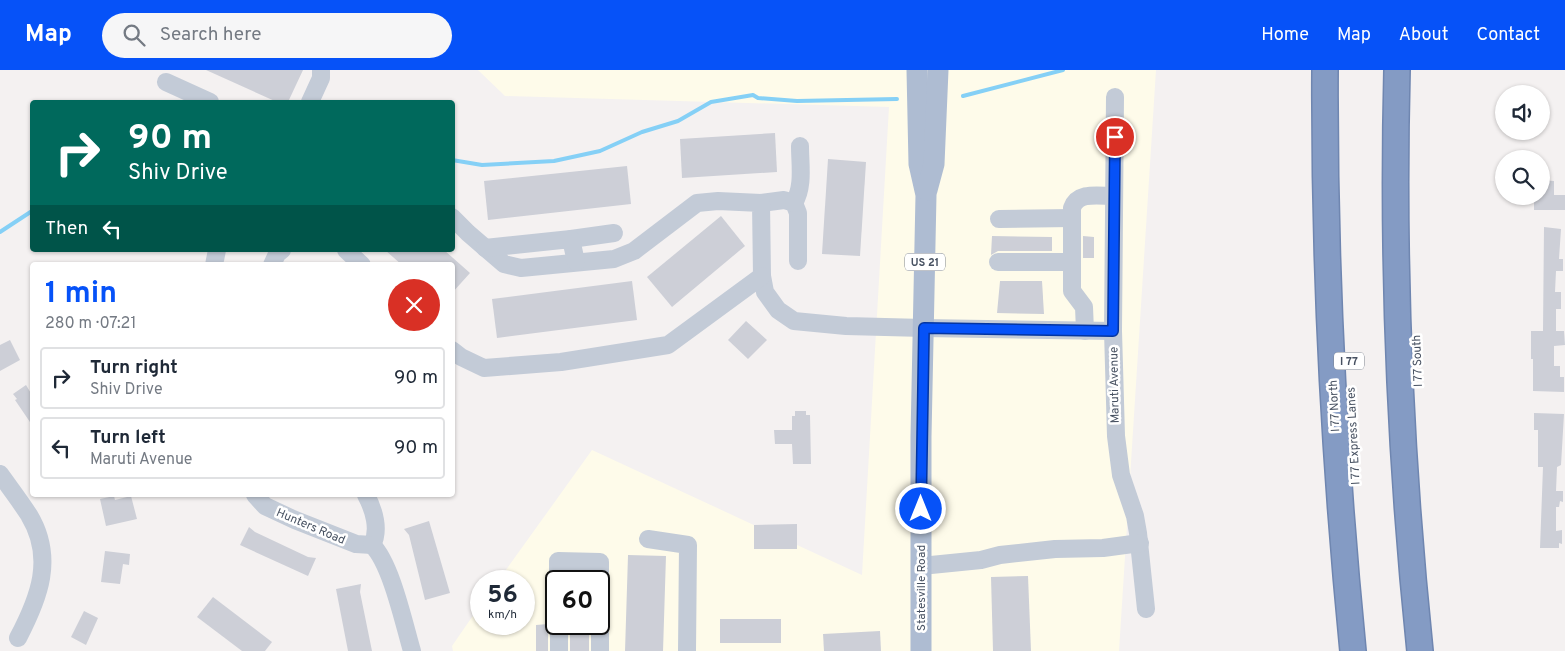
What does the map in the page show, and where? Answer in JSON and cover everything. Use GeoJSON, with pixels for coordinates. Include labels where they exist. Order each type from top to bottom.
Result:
{"type":"FeatureCollection","features":[{"type":"Feature","properties":{"kind":"highway","name":"I 77 North"},"geometry":{"type":"LineString","coordinates":[[1325,70],[1326,198],[1333,392],[1339,490],[1353,651]]}},
{"type":"Feature","properties":{"kind":"highway","name":"I 77 Express Lanes"},"geometry":{"type":"LineString","coordinates":[[1342,70],[1343,207],[1350,391],[1356,489],[1370,651]]}},
{"type":"Feature","properties":{"kind":"highway"},"geometry":{"type":"LineString","coordinates":[[1397,70],[1396,242],[1400,387],[1409,533],[1420,651]]}},
{"type":"Feature","properties":{"kind":"highway","name":"I 77 South"},"geometry":{"type":"LineString","coordinates":[[1414,70],[1413,241],[1418,387],[1426,532],[1437,651]]}},
{"type":"Feature","properties":{"kind":"main road","name":"Statesville Road"},"geometry":{"type":"LineString","coordinates":[[917,70],[919,164],[926,195],[921,651]]}},
{"type":"Feature","properties":{"kind":"main road","name":"Statesville Road"},"geometry":{"type":"LineString","coordinates":[[926,195],[934,164],[938,70]]}},
{"type":"Feature","properties":{"kind":"street"},"geometry":{"type":"LineString","coordinates":[[311,100],[321,74]]}},
{"type":"Feature","properties":{"kind":"street"},"geometry":{"type":"LineString","coordinates":[[166,82],[206,100]]}},
{"type":"Feature","properties":{"kind":"street","name":"Maruti Avenue"},"geometry":{"type":"LineString","coordinates":[[1115,97],[1113,331],[1117,452],[1121,474],[1140,543],[1146,609]]}},
{"type":"Feature","properties":{"kind":"street"},"geometry":{"type":"LineString","coordinates":[[798,261],[798,213],[794,203],[800,185],[800,146]]}},
{"type":"Feature","properties":{"kind":"street"},"geometry":{"type":"LineString","coordinates":[[1085,331],[1084,307],[1072,291],[1072,208],[1077,199],[1082,196],[1114,196]]}},
{"type":"Feature","properties":{"kind":"street"},"geometry":{"type":"LineString","coordinates":[[455,220],[504,264],[521,268],[614,258],[634,251],[697,203],[718,201],[762,203],[784,200],[794,203]]}},
{"type":"Feature","properties":{"kind":"street"},"geometry":{"type":"LineString","coordinates":[[762,203],[762,276],[765,292],[778,310],[794,321],[846,326],[1113,331]]}},
{"type":"Feature","properties":{"kind":"street"},"geometry":{"type":"LineString","coordinates":[[999,219],[1072,218]]}},
{"type":"Feature","properties":{"kind":"street"},"geometry":{"type":"LineString","coordinates":[[485,248],[614,234]]}},
{"type":"Feature","properties":{"kind":"street"},"geometry":{"type":"LineString","coordinates":[[571,239],[576,262]]}},
{"type":"Feature","properties":{"kind":"street"},"geometry":{"type":"LineString","coordinates":[[348,252],[359,262]]}},
{"type":"Feature","properties":{"kind":"street"},"geometry":{"type":"LineString","coordinates":[[998,262],[1072,262]]}},
{"type":"Feature","properties":{"kind":"street"},"geometry":{"type":"LineString","coordinates":[[455,353],[461,358],[484,368],[561,362],[668,345],[762,276]]}},
{"type":"Feature","properties":{"kind":"street"},"geometry":{"type":"LineString","coordinates":[[0,474],[35,526],[41,543],[43,561],[41,583],[37,598],[18,638]]}},
{"type":"Feature","properties":{"kind":"street","name":"Hunters Road"},"geometry":{"type":"LineString","coordinates":[[257,497],[265,506],[295,520],[356,544],[372,546]]}},
{"type":"Feature","properties":{"kind":"street"},"geometry":{"type":"LineString","coordinates":[[367,497],[376,525],[376,534],[372,546],[382,557],[412,651]]}},
{"type":"Feature","properties":{"kind":"street"},"geometry":{"type":"LineString","coordinates":[[648,539],[688,545],[687,651]]}},
{"type":"Feature","properties":{"kind":"street"},"geometry":{"type":"LineString","coordinates":[[921,566],[981,560],[1000,555],[1103,548],[1140,543]]}},
{"type":"Feature","properties":{"kind":"street"},"geometry":{"type":"LineString","coordinates":[[558,570],[558,561],[600,562],[600,570]]}},
{"type":"Feature","properties":{"kind":"street"},"geometry":{"type":"LineString","coordinates":[[559,635],[559,651]]}},
{"type":"Feature","properties":{"kind":"street"},"geometry":{"type":"LineString","coordinates":[[600,635],[600,651]]}},
{"type":"Feature","properties":{"kind":"shaded area"},"geometry":{"type":"Polygon","coordinates":[[[478,70],[1156,70],[1119,651],[453,651],[452,646],[470,620],[470,635],[535,635],[535,570],[506,570],[592,450],[862,575],[889,107],[505,96],[478,70]]]}},
{"type":"Feature","properties":{"kind":"building"},"geometry":{"type":"Polygon","coordinates":[[[206,70],[303,70],[289,100],[273,100],[206,70]]]}},
{"type":"Feature","properties":{"kind":"building"},"geometry":{"type":"Polygon","coordinates":[[[775,133],[777,172],[682,178],[680,139],[775,133]]]}},
{"type":"Feature","properties":{"kind":"building"},"geometry":{"type":"Polygon","coordinates":[[[828,159],[866,162],[860,256],[822,254],[828,159]]]}},
{"type":"Feature","properties":{"kind":"building"},"geometry":{"type":"Polygon","coordinates":[[[627,166],[631,204],[488,220],[484,181],[627,166]]]}},
{"type":"Feature","properties":{"kind":"building"},"geometry":{"type":"Polygon","coordinates":[[[1550,181],[1554,181],[1554,195],[1565,195],[1565,210],[1534,210],[1534,205],[1550,205],[1550,181]]]}},
{"type":"Feature","properties":{"kind":"building"},"geometry":{"type":"Polygon","coordinates":[[[721,216],[745,246],[672,307],[647,277],[721,216]]]}},
{"type":"Feature","properties":{"kind":"building"},"geometry":{"type":"Polygon","coordinates":[[[1544,227],[1561,229],[1559,259],[1563,259],[1563,271],[1556,271],[1555,292],[1561,292],[1561,309],[1556,309],[1556,331],[1564,331],[1565,345],[1554,346],[1554,366],[1560,366],[1560,377],[1564,377],[1564,392],[1533,391],[1531,331],[1543,331],[1544,227]]]}},
{"type":"Feature","properties":{"kind":"building"},"geometry":{"type":"Polygon","coordinates":[[[992,236],[1052,237],[1052,251],[998,251],[991,255],[992,236]]]}},
{"type":"Feature","properties":{"kind":"building"},"geometry":{"type":"Polygon","coordinates":[[[1083,236],[1094,237],[1094,258],[1083,258],[1083,236]]]}},
{"type":"Feature","properties":{"kind":"building"},"geometry":{"type":"Polygon","coordinates":[[[387,252],[446,252],[470,273],[455,290],[455,262],[399,262],[387,252]]]}},
{"type":"Feature","properties":{"kind":"building"},"geometry":{"type":"Polygon","coordinates":[[[632,281],[637,320],[497,338],[492,299],[632,281]]]}},
{"type":"Feature","properties":{"kind":"building"},"geometry":{"type":"Polygon","coordinates":[[[1000,281],[1042,281],[1044,314],[997,313],[1000,281]]]}},
{"type":"Feature","properties":{"kind":"building"},"geometry":{"type":"Polygon","coordinates":[[[746,321],[767,340],[748,359],[728,340],[746,321]]]}},
{"type":"Feature","properties":{"kind":"building"},"geometry":{"type":"Polygon","coordinates":[[[10,340],[20,360],[0,371],[0,345],[10,340]]]}},
{"type":"Feature","properties":{"kind":"building"},"geometry":{"type":"Polygon","coordinates":[[[26,385],[30,392],[30,422],[15,400],[17,399],[13,394],[26,385]]]}},
{"type":"Feature","properties":{"kind":"building"},"geometry":{"type":"Polygon","coordinates":[[[795,411],[806,411],[806,415],[810,415],[811,464],[793,464],[792,444],[775,444],[774,430],[792,430],[792,416],[795,416],[795,411]]]}},
{"type":"Feature","properties":{"kind":"building"},"geometry":{"type":"Polygon","coordinates":[[[1534,413],[1564,414],[1561,465],[1557,467],[1556,491],[1563,491],[1563,502],[1560,501],[1559,507],[1556,507],[1556,531],[1562,530],[1562,544],[1559,543],[1559,548],[1540,548],[1543,467],[1538,467],[1538,430],[1534,430],[1534,413]]]}},
{"type":"Feature","properties":{"kind":"building"},"geometry":{"type":"Polygon","coordinates":[[[114,497],[115,500],[131,497],[137,519],[106,526],[100,499],[114,497]]]}},
{"type":"Feature","properties":{"kind":"building"},"geometry":{"type":"Polygon","coordinates":[[[429,521],[450,593],[425,600],[409,535],[404,529],[429,521]]]}},
{"type":"Feature","properties":{"kind":"building"},"geometry":{"type":"Polygon","coordinates":[[[797,524],[797,549],[754,549],[754,525],[797,524]]]}},
{"type":"Feature","properties":{"kind":"building"},"geometry":{"type":"Polygon","coordinates":[[[249,527],[255,532],[308,557],[316,558],[308,576],[240,545],[249,527]]]}},
{"type":"Feature","properties":{"kind":"building"},"geometry":{"type":"Polygon","coordinates":[[[105,551],[130,554],[129,565],[123,564],[120,584],[101,582],[105,551]]]}},
{"type":"Feature","properties":{"kind":"building"},"geometry":{"type":"Polygon","coordinates":[[[628,555],[666,556],[663,651],[625,651],[628,555]]]}},
{"type":"Feature","properties":{"kind":"building"},"geometry":{"type":"Polygon","coordinates":[[[1028,576],[1031,651],[993,651],[991,577],[1028,576]]]}},
{"type":"Feature","properties":{"kind":"building"},"geometry":{"type":"Polygon","coordinates":[[[361,584],[360,592],[372,651],[348,651],[336,589],[361,584]]]}},
{"type":"Feature","properties":{"kind":"building"},"geometry":{"type":"Polygon","coordinates":[[[213,597],[272,642],[265,651],[242,651],[197,617],[213,597]]]}},
{"type":"Feature","properties":{"kind":"building"},"geometry":{"type":"Polygon","coordinates":[[[84,611],[98,618],[86,645],[71,637],[84,611]]]}},
{"type":"Feature","properties":{"kind":"building"},"geometry":{"type":"Polygon","coordinates":[[[720,619],[781,619],[781,643],[720,643],[720,619]]]}},
{"type":"Feature","properties":{"kind":"building"},"geometry":{"type":"Polygon","coordinates":[[[545,624],[545,635],[548,635],[548,651],[536,651],[536,625],[545,624]]]}},
{"type":"Feature","properties":{"kind":"building"},"geometry":{"type":"Polygon","coordinates":[[[880,631],[881,651],[824,651],[823,634],[880,631]]]}},
{"type":"Feature","properties":{"kind":"building"},"geometry":{"type":"Polygon","coordinates":[[[570,635],[589,635],[589,651],[570,651],[570,635]]]}},
{"type":"Feature","properties":{"kind":"waterway"},"geometry":{"type":"LineString","coordinates":[[963,96],[1063,70]]}},
{"type":"Feature","properties":{"kind":"waterway"},"geometry":{"type":"LineString","coordinates":[[455,160],[482,165],[554,161],[600,151],[642,132],[678,121],[711,102],[753,95],[758,98],[797,101],[897,99]]}},
{"type":"Feature","properties":{"kind":"waterway"},"geometry":{"type":"LineString","coordinates":[[0,232],[30,212]]}},
{"type":"Feature","properties":{"kind":"route"},"geometry":{"type":"LineString","coordinates":[[921,509],[924,328],[1113,331],[1115,137]]}}]}
